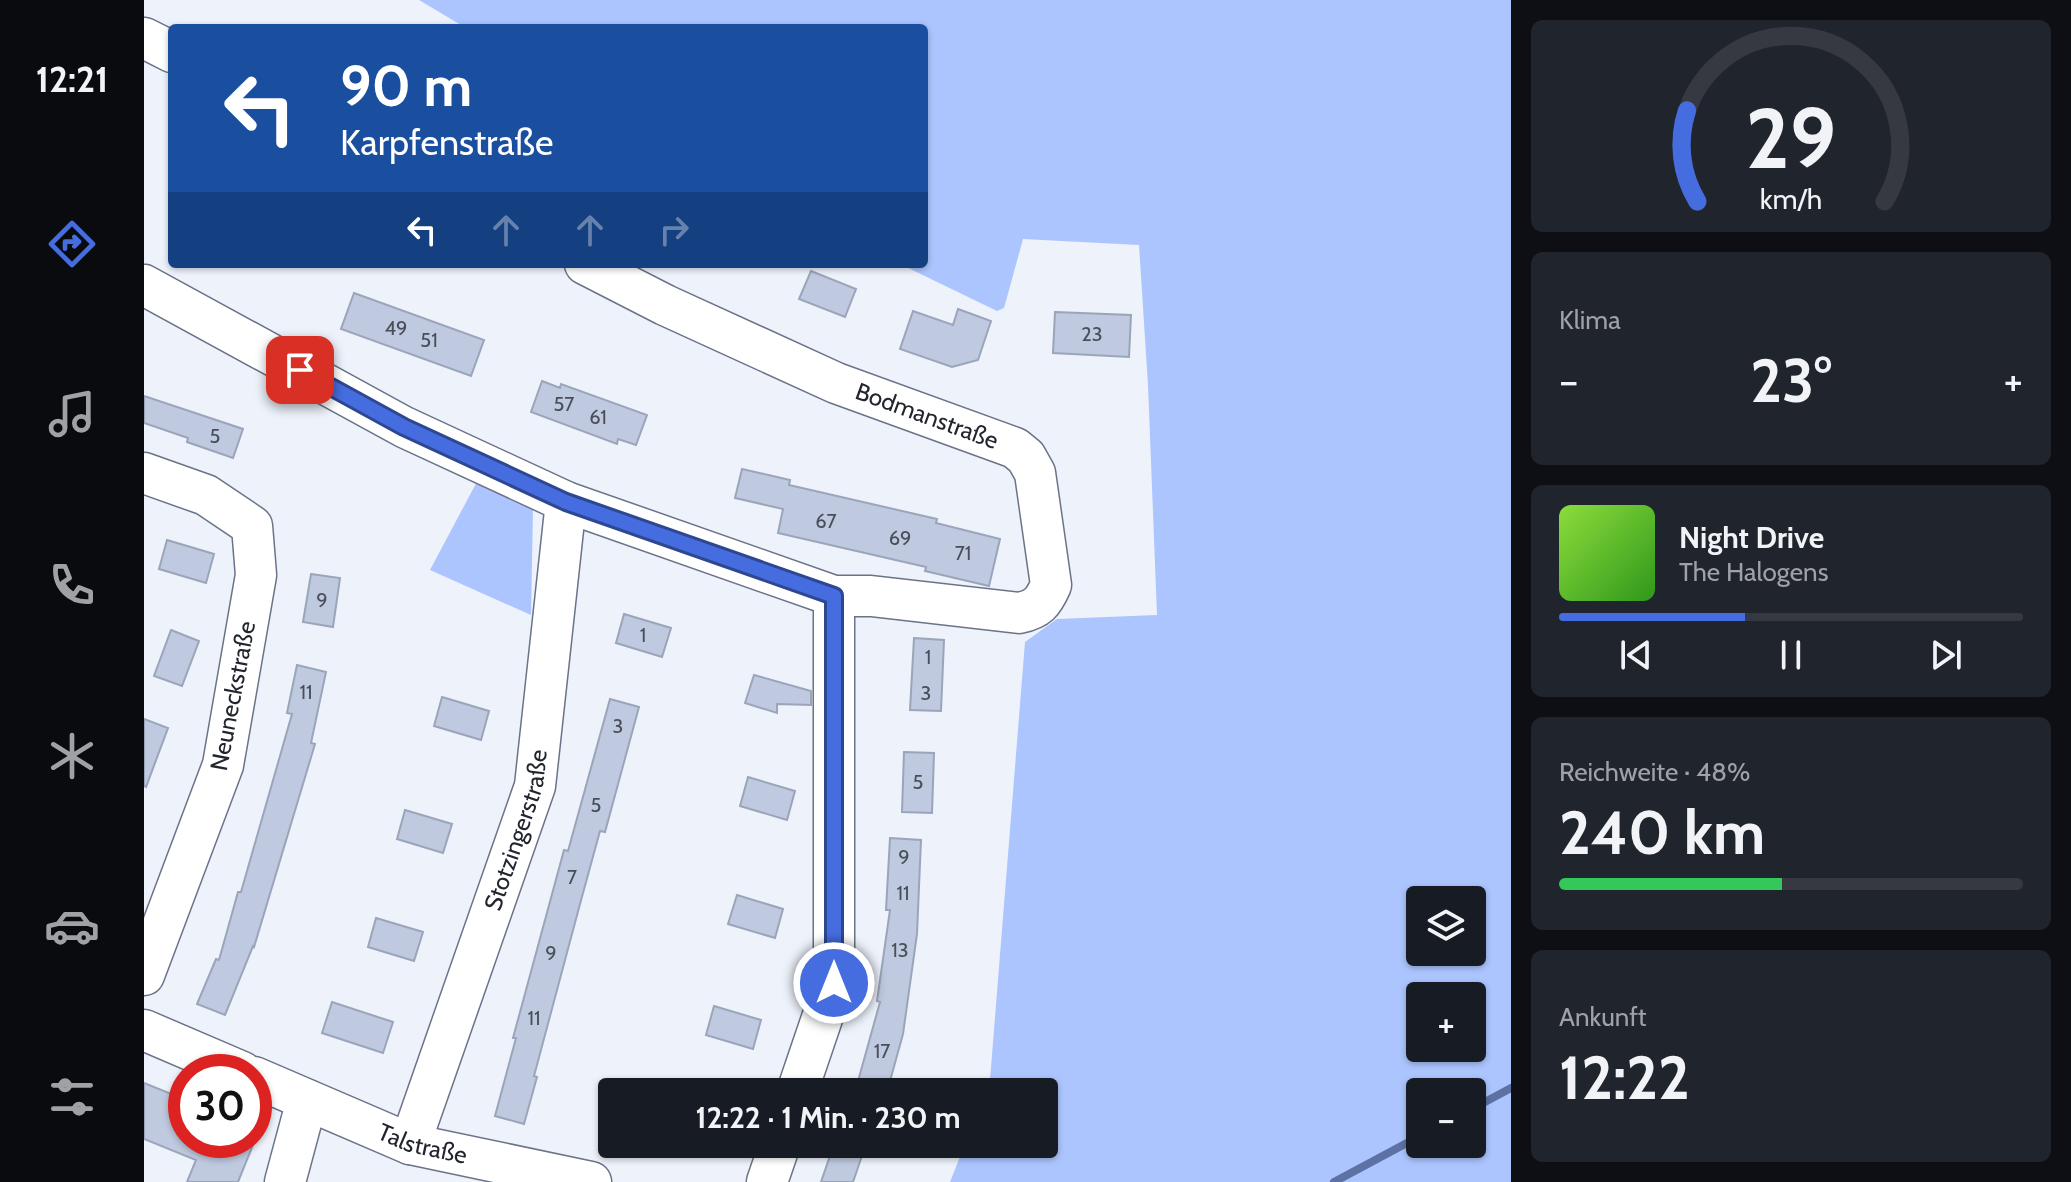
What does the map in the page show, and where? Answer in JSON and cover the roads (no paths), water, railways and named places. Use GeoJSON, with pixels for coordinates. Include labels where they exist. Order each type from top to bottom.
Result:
{"type":"FeatureCollection","features":[{"type":"Feature","properties":{"kind":"street"},"geometry":{"type":"LineString","coordinates":[[144,38],[168,50]]}},
{"type":"Feature","properties":{"kind":"street","name":"Bodmanstraße"},"geometry":{"type":"LineString","coordinates":[[593,268],[665,305],[836,383],[1015,448],[1026,457],[1035,473],[1051,585],[1046,598],[1034,610],[1019,613],[871,596],[834,596]]}},
{"type":"Feature","properties":{"kind":"street"},"geometry":{"type":"LineString","coordinates":[[144,285],[404,427],[566,502],[834,596],[834,983],[802,1078]]}},
{"type":"Feature","properties":{"kind":"street","name":"Neuneckstraße"},"geometry":{"type":"LineString","coordinates":[[144,473],[206,495],[252,526],[256,575],[223,765],[144,975]]}},
{"type":"Feature","properties":{"kind":"street","name":"Stotzingerstraße"},"geometry":{"type":"LineString","coordinates":[[410,1144],[535,786],[566,502]]}},
{"type":"Feature","properties":{"kind":"street"},"geometry":{"type":"LineString","coordinates":[[144,1030],[200,1054]]}},
{"type":"Feature","properties":{"kind":"street","name":"Talstraße"},"geometry":{"type":"LineString","coordinates":[[272,1085],[410,1144],[591,1182]]}},
{"type":"Feature","properties":{"kind":"street"},"geometry":{"type":"LineString","coordinates":[[285,1182],[307,1100]]}},
{"type":"Feature","properties":{"kind":"street"},"geometry":{"type":"LineString","coordinates":[[767,1182],[775,1158]]}},
{"type":"Feature","properties":{"kind":"waterway"},"geometry":{"type":"LineString","coordinates":[[1486,1101],[1511,1088]]}},
{"type":"Feature","properties":{"kind":"waterway"},"geometry":{"type":"LineString","coordinates":[[1334,1182],[1406,1143]]}}]}
